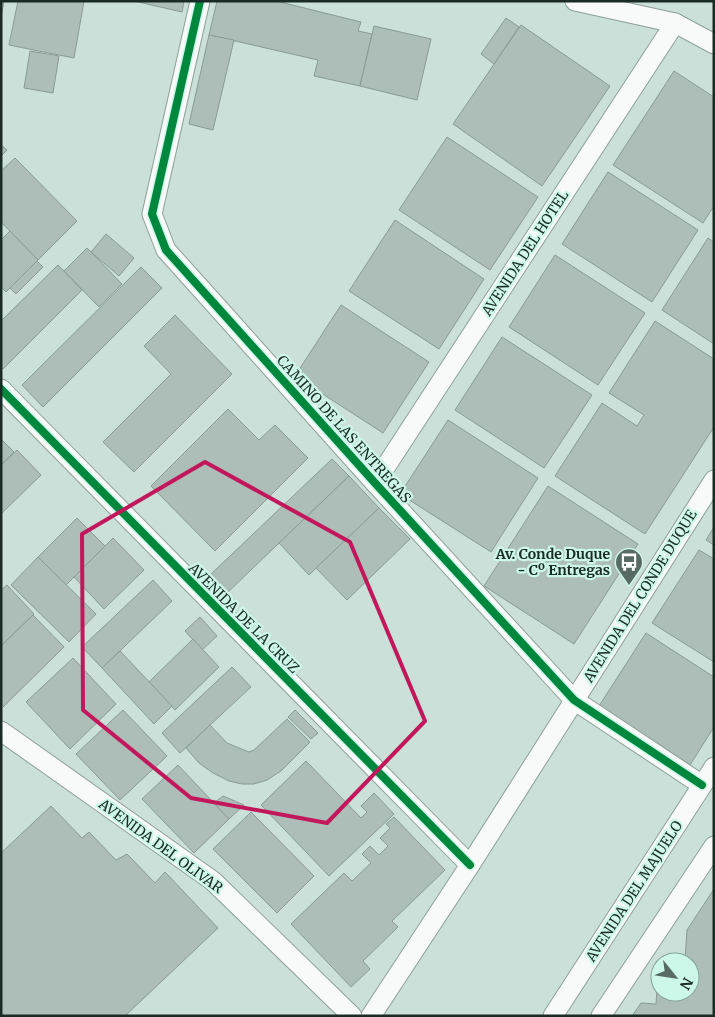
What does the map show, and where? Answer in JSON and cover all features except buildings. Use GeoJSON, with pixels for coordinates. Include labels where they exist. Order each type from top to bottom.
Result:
{"type":"FeatureCollection","features":[{"type":"Feature","properties":{"kind":"street","name":"CAMINO DE LAS ENTREGAS"},"geometry":{"type":"LineString","coordinates":[[200,1],[152,214],[166,250],[375,483],[574,700],[708,780]]}},
{"type":"Feature","properties":{"kind":"street"},"geometry":{"type":"LineString","coordinates":[[575,1],[675,23],[714,44]]}},
{"type":"Feature","properties":{"kind":"street","name":"AVENIDA DEL HOTEL"},"geometry":{"type":"LineString","coordinates":[[375,483],[675,23]]}},
{"type":"Feature","properties":{"kind":"street","name":"AVENIDA DE LA CRUZ"},"geometry":{"type":"LineString","coordinates":[[1,389],[470,865]]}},
{"type":"Feature","properties":{"kind":"street","name":"AVENIDA DEL CONDE DUQUE"},"geometry":{"type":"LineString","coordinates":[[371,1016],[470,865],[714,480]]}},
{"type":"Feature","properties":{"kind":"street","name":"AVENIDA DEL OLIVAR"},"geometry":{"type":"LineString","coordinates":[[1,731],[213,881],[352,1016]]}},
{"type":"Feature","properties":{"kind":"street","name":"AVENIDA DEL MAJUELO"},"geometry":{"type":"LineString","coordinates":[[553,1016],[708,780]]}},
{"type":"Feature","properties":{"kind":"street"},"geometry":{"type":"LineString","coordinates":[[601,1016],[714,846]]}},
{"type":"Feature","properties":{"kind":"highlighted area"},"geometry":{"type":"Polygon","coordinates":[[[205,462],[350,542],[425,721],[327,823],[191,798],[83,710],[82,534],[205,462]]]}},
{"type":"Feature","properties":{"kind":"cycle path"},"geometry":{"type":"LineString","coordinates":[[200,1],[152,214],[166,250],[375,483],[574,700],[702,785]]}},
{"type":"Feature","properties":{"kind":"cycle path"},"geometry":{"type":"LineString","coordinates":[[1,389],[470,865]]}},
{"type":"Feature","properties":{"kind":"place","name":"Av. Conde Duque - Cº Entregas"},"geometry":{"type":"Point","coordinates":[629,586]}}]}
